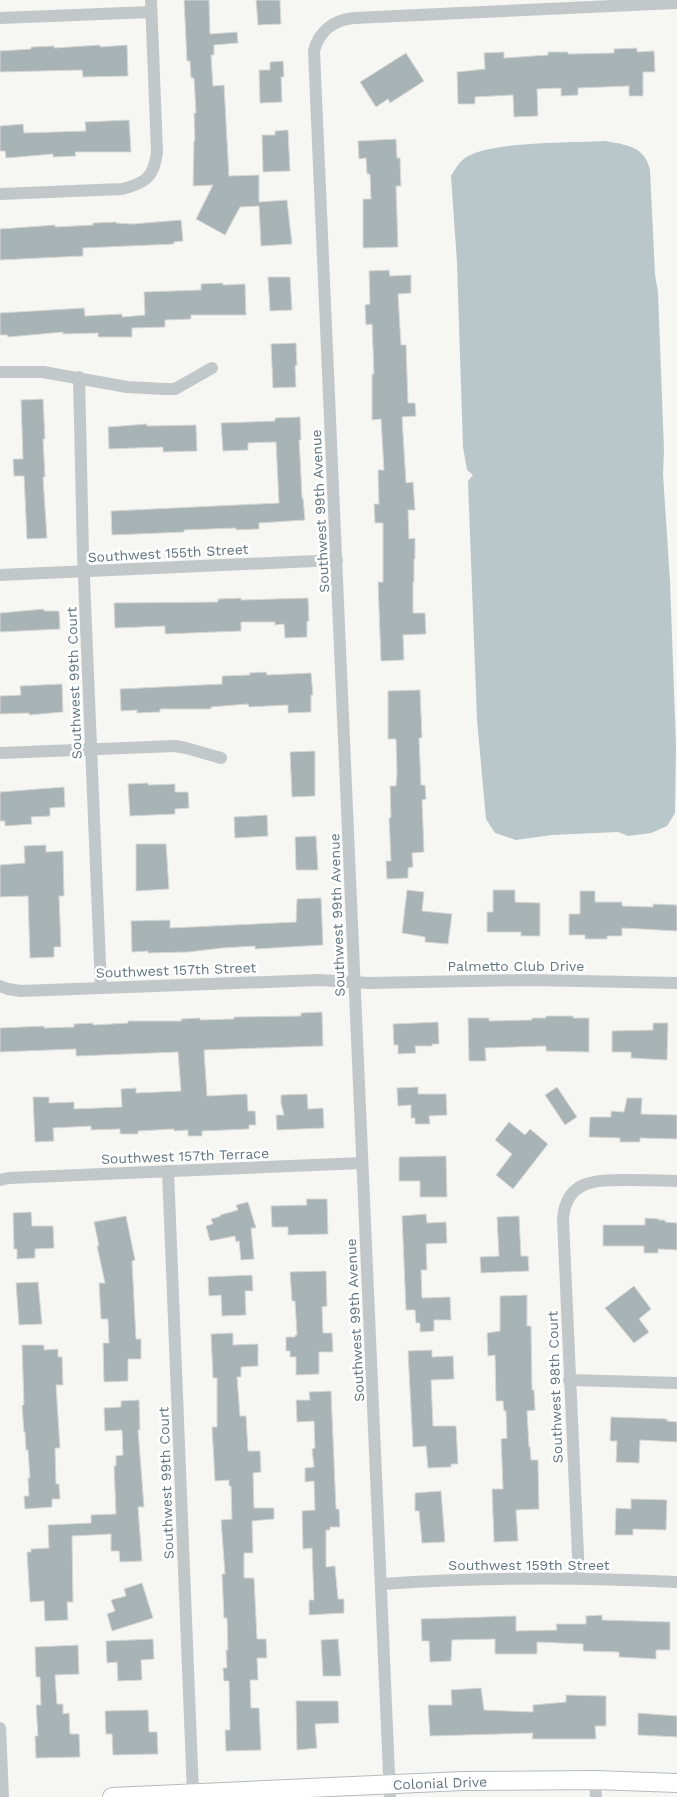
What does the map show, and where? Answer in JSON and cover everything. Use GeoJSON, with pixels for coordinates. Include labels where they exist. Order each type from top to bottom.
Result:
{"type":"FeatureCollection","features":[{"type":"Feature","properties":{"kind":"street","name":"Southwest 99th Avenue"},"geometry":{"type":"LineString","coordinates":[[390,1790],[314,51],[322,34],[338,21],[354,18],[677,3]]}},
{"type":"Feature","properties":{"kind":"street"},"geometry":{"type":"LineString","coordinates":[[0,18],[151,6],[157,152],[156,164],[151,174],[142,183],[122,189],[0,194]]}},
{"type":"Feature","properties":{"kind":"street"},"geometry":{"type":"LineString","coordinates":[[0,372],[43,372],[127,387],[175,389],[212,368]]}},
{"type":"Feature","properties":{"kind":"street","name":"Southwest 99th Court"},"geometry":{"type":"LineString","coordinates":[[79,378],[84,572],[101,987]]}},
{"type":"Feature","properties":{"kind":"street","name":"Southwest 155th Street"},"geometry":{"type":"LineString","coordinates":[[0,575],[337,560]]}},
{"type":"Feature","properties":{"kind":"street"},"geometry":{"type":"LineString","coordinates":[[0,753],[175,746],[221,758]]}},
{"type":"Feature","properties":{"kind":"street","name":"Southwest 157th Street"},"geometry":{"type":"LineString","coordinates":[[0,986],[21,991],[319,980],[354,982]]}},
{"type":"Feature","properties":{"kind":"street","name":"Palmetto Club Drive"},"geometry":{"type":"LineString","coordinates":[[354,982],[548,980],[677,983]]}},
{"type":"Feature","properties":{"kind":"street","name":"Southwest 157th Terrace"},"geometry":{"type":"LineString","coordinates":[[4,1179],[362,1162]]}},
{"type":"Feature","properties":{"kind":"street","name":"Southwest 99th Court"},"geometry":{"type":"LineString","coordinates":[[168,1171],[193,1793]]}},
{"type":"Feature","properties":{"kind":"street","name":"Southwest 98th Court"},"geometry":{"type":"LineString","coordinates":[[579,1578],[569,1380],[563,1219],[565,1207],[571,1196],[581,1187],[596,1181],[677,1181]]}},
{"type":"Feature","properties":{"kind":"street"},"geometry":{"type":"LineString","coordinates":[[569,1380],[677,1383]]}},
{"type":"Feature","properties":{"kind":"street","name":"Southwest 159th Street"},"geometry":{"type":"LineString","coordinates":[[382,1584],[456,1579],[579,1578],[677,1582]]}},
{"type":"Feature","properties":{"kind":"street"},"geometry":{"type":"LineString","coordinates":[[0,1728],[3,1797]]}},
{"type":"Feature","properties":{"kind":"street","name":"Colonial Drive"},"geometry":{"type":"LineString","coordinates":[[112,1797],[193,1793],[595,1789],[677,1783]]}},
{"type":"Feature","properties":{"kind":"shaded area"},"geometry":{"type":"Polygon","coordinates":[[[605,141],[639,151],[644,156],[650,170],[655,275],[658,292],[664,450],[663,474],[670,581],[676,746],[675,813],[667,826],[651,833],[628,836],[618,832],[552,835],[516,840],[495,833],[486,819],[477,720],[468,481],[473,475],[467,470],[463,447],[457,263],[451,176],[465,158],[477,152],[493,148],[532,144],[605,141]]]}},
{"type":"Feature","properties":{"kind":"building"},"geometry":{"type":"Polygon","coordinates":[[[184,0],[209,0],[210,34],[237,32],[238,43],[214,45],[214,55],[211,55],[213,86],[224,85],[229,176],[259,175],[259,202],[287,200],[292,244],[261,246],[259,206],[240,207],[225,235],[196,219],[213,185],[193,186],[194,113],[196,113],[194,78],[191,78],[190,61],[187,61],[184,0]]]}},
{"type":"Feature","properties":{"kind":"building"},"geometry":{"type":"Polygon","coordinates":[[[256,0],[280,0],[281,24],[258,25],[256,0]]]}},
{"type":"Feature","properties":{"kind":"building"},"geometry":{"type":"Polygon","coordinates":[[[100,45],[100,47],[127,45],[128,76],[83,77],[82,70],[0,72],[0,51],[31,49],[31,47],[54,46],[54,48],[100,45]]]}},
{"type":"Feature","properties":{"kind":"building"},"geometry":{"type":"Polygon","coordinates":[[[637,48],[637,52],[654,51],[655,72],[643,72],[643,96],[629,96],[629,86],[578,88],[578,95],[561,96],[561,88],[537,89],[538,116],[514,117],[513,95],[475,97],[475,104],[458,104],[457,72],[485,69],[484,53],[504,52],[504,58],[548,55],[548,52],[568,52],[568,54],[614,53],[614,49],[637,48]]]}},
{"type":"Feature","properties":{"kind":"building"},"geometry":{"type":"Polygon","coordinates":[[[406,53],[424,81],[390,103],[388,99],[376,107],[360,82],[406,53]]]}},
{"type":"Feature","properties":{"kind":"building"},"geometry":{"type":"Polygon","coordinates":[[[283,61],[284,77],[281,77],[282,102],[260,103],[259,70],[270,70],[270,62],[283,61]]]}},
{"type":"Feature","properties":{"kind":"building"},"geometry":{"type":"Polygon","coordinates":[[[129,120],[131,152],[75,152],[76,156],[53,157],[53,154],[6,158],[5,151],[0,151],[0,126],[23,124],[24,133],[86,131],[85,122],[129,120]]]}},
{"type":"Feature","properties":{"kind":"building"},"geometry":{"type":"Polygon","coordinates":[[[288,130],[290,171],[263,172],[262,135],[275,135],[275,131],[288,130]]]}},
{"type":"Feature","properties":{"kind":"building"},"geometry":{"type":"Polygon","coordinates":[[[396,139],[397,158],[400,158],[401,186],[396,186],[398,247],[363,248],[363,199],[371,199],[370,174],[367,174],[366,158],[359,159],[358,141],[396,139]]]}},
{"type":"Feature","properties":{"kind":"building"},"geometry":{"type":"Polygon","coordinates":[[[181,220],[183,241],[174,242],[174,244],[83,248],[83,256],[0,260],[0,229],[55,225],[55,227],[93,225],[93,223],[116,222],[132,224],[181,220]]]}},
{"type":"Feature","properties":{"kind":"building"},"geometry":{"type":"Polygon","coordinates":[[[389,270],[390,276],[411,275],[411,293],[398,294],[401,345],[406,345],[408,403],[415,403],[416,416],[402,417],[406,483],[413,482],[415,510],[408,510],[409,539],[415,538],[413,613],[425,613],[426,634],[403,635],[404,660],[381,661],[378,582],[383,582],[383,523],[375,523],[374,504],[379,504],[378,470],[384,470],[381,419],[372,420],[372,374],[374,374],[372,324],[366,325],[365,305],[370,304],[369,271],[389,270]]]}},
{"type":"Feature","properties":{"kind":"building"},"geometry":{"type":"Polygon","coordinates":[[[268,277],[290,277],[292,310],[270,311],[268,277]]]}},
{"type":"Feature","properties":{"kind":"building"},"geometry":{"type":"Polygon","coordinates":[[[223,283],[223,285],[245,284],[246,315],[191,315],[191,319],[165,320],[165,327],[132,328],[132,337],[98,337],[98,333],[63,334],[63,332],[8,337],[7,335],[0,335],[0,313],[84,308],[85,316],[122,314],[122,317],[145,315],[144,292],[201,290],[201,284],[223,283]]]}},
{"type":"Feature","properties":{"kind":"building"},"geometry":{"type":"Polygon","coordinates":[[[296,343],[296,387],[273,388],[271,344],[296,343]]]}},
{"type":"Feature","properties":{"kind":"building"},"geometry":{"type":"Polygon","coordinates":[[[43,399],[45,477],[43,477],[47,538],[27,539],[24,476],[14,476],[13,459],[23,459],[21,400],[43,399]]]}},
{"type":"Feature","properties":{"kind":"building"},"geometry":{"type":"Polygon","coordinates":[[[300,417],[301,440],[299,440],[305,520],[259,523],[259,529],[184,530],[184,532],[112,535],[111,511],[279,503],[276,442],[248,443],[248,450],[223,451],[221,423],[275,421],[275,418],[300,417]]]}},
{"type":"Feature","properties":{"kind":"building"},"geometry":{"type":"Polygon","coordinates":[[[147,424],[147,426],[196,425],[197,451],[163,452],[163,447],[109,449],[108,427],[147,424]]]}},
{"type":"Feature","properties":{"kind":"building"},"geometry":{"type":"Polygon","coordinates":[[[241,598],[241,600],[308,598],[309,621],[307,621],[307,637],[285,638],[284,624],[275,625],[275,622],[241,622],[241,631],[165,634],[165,626],[115,628],[114,603],[218,602],[218,599],[241,598]]]}},
{"type":"Feature","properties":{"kind":"building"},"geometry":{"type":"Polygon","coordinates":[[[44,609],[44,611],[59,611],[60,629],[0,632],[0,613],[44,609]]]}},
{"type":"Feature","properties":{"kind":"building"},"geometry":{"type":"Polygon","coordinates":[[[266,672],[267,675],[311,673],[313,695],[311,695],[311,712],[288,713],[288,705],[249,707],[248,704],[211,707],[211,709],[160,709],[160,712],[137,713],[137,710],[121,711],[120,689],[222,684],[222,676],[250,675],[249,673],[266,672]]]}},
{"type":"Feature","properties":{"kind":"building"},"geometry":{"type":"Polygon","coordinates":[[[62,684],[63,712],[29,715],[29,713],[0,714],[0,696],[21,695],[20,686],[62,684]]]}},
{"type":"Feature","properties":{"kind":"building"},"geometry":{"type":"Polygon","coordinates":[[[420,690],[422,738],[419,738],[421,785],[425,785],[426,799],[422,800],[424,852],[412,853],[413,867],[408,868],[408,878],[387,879],[386,861],[391,861],[390,786],[396,786],[397,772],[396,739],[388,739],[388,691],[420,690]]]}},
{"type":"Feature","properties":{"kind":"building"},"geometry":{"type":"Polygon","coordinates":[[[315,751],[315,796],[292,797],[290,752],[315,751]]]}},
{"type":"Feature","properties":{"kind":"building"},"geometry":{"type":"Polygon","coordinates":[[[148,783],[148,785],[175,784],[175,792],[188,792],[189,808],[175,809],[175,814],[130,816],[128,784],[148,783]]]}},
{"type":"Feature","properties":{"kind":"building"},"geometry":{"type":"Polygon","coordinates":[[[64,787],[65,807],[50,808],[50,816],[31,817],[32,824],[5,826],[5,821],[0,821],[0,792],[64,787]]]}},
{"type":"Feature","properties":{"kind":"building"},"geometry":{"type":"Polygon","coordinates":[[[267,815],[268,836],[235,838],[234,817],[267,815]]]}},
{"type":"Feature","properties":{"kind":"building"},"geometry":{"type":"Polygon","coordinates":[[[316,836],[318,870],[296,870],[295,837],[316,836]]]}},
{"type":"Feature","properties":{"kind":"building"},"geometry":{"type":"Polygon","coordinates":[[[136,844],[166,844],[169,889],[136,891],[136,844]]]}},
{"type":"Feature","properties":{"kind":"building"},"geometry":{"type":"Polygon","coordinates":[[[46,845],[46,852],[63,851],[64,896],[59,896],[61,947],[54,947],[54,957],[30,958],[28,896],[0,897],[0,865],[25,863],[24,846],[46,845]]]}},
{"type":"Feature","properties":{"kind":"building"},"geometry":{"type":"Polygon","coordinates":[[[407,890],[424,892],[422,911],[452,914],[448,944],[425,942],[425,937],[402,933],[407,890]]]}},
{"type":"Feature","properties":{"kind":"building"},"geometry":{"type":"Polygon","coordinates":[[[493,890],[515,890],[515,902],[540,903],[540,936],[521,936],[521,932],[487,932],[487,912],[493,912],[493,890]]]}},
{"type":"Feature","properties":{"kind":"building"},"geometry":{"type":"Polygon","coordinates":[[[580,891],[595,891],[595,902],[622,902],[622,906],[653,907],[653,904],[677,905],[677,931],[622,928],[622,936],[607,936],[607,939],[585,939],[585,935],[569,935],[569,914],[580,914],[580,891]]]}},
{"type":"Feature","properties":{"kind":"building"},"geometry":{"type":"Polygon","coordinates":[[[321,898],[323,945],[255,949],[255,946],[188,952],[132,952],[131,921],[170,920],[170,928],[296,922],[297,899],[321,898]]]}},
{"type":"Feature","properties":{"kind":"building"},"geometry":{"type":"Polygon","coordinates":[[[322,1012],[323,1046],[204,1050],[207,1096],[247,1094],[248,1111],[255,1111],[256,1125],[249,1125],[249,1129],[202,1131],[202,1136],[188,1136],[188,1130],[174,1131],[174,1129],[138,1131],[138,1134],[120,1134],[120,1129],[91,1130],[91,1126],[53,1128],[54,1141],[35,1142],[33,1097],[49,1097],[49,1103],[74,1102],[74,1109],[122,1107],[121,1089],[136,1088],[136,1093],[181,1091],[178,1052],[76,1056],[76,1049],[0,1052],[0,1028],[74,1027],[74,1024],[93,1023],[93,1025],[128,1023],[128,1021],[182,1021],[181,1019],[200,1018],[200,1020],[234,1019],[234,1017],[301,1016],[301,1013],[322,1012]]]}},
{"type":"Feature","properties":{"kind":"building"},"geometry":{"type":"Polygon","coordinates":[[[546,1016],[589,1018],[589,1052],[546,1051],[546,1046],[485,1048],[486,1061],[469,1061],[468,1018],[489,1018],[489,1021],[532,1020],[532,1018],[546,1018],[546,1016]]]}},
{"type":"Feature","properties":{"kind":"building"},"geometry":{"type":"Polygon","coordinates":[[[438,1022],[439,1044],[415,1046],[416,1053],[398,1054],[398,1045],[394,1045],[393,1024],[438,1022]]]}},
{"type":"Feature","properties":{"kind":"building"},"geometry":{"type":"Polygon","coordinates":[[[653,1023],[668,1023],[667,1060],[631,1058],[631,1052],[612,1052],[612,1031],[653,1030],[653,1023]]]}},
{"type":"Feature","properties":{"kind":"building"},"geometry":{"type":"Polygon","coordinates":[[[418,1087],[418,1094],[446,1094],[447,1115],[429,1116],[430,1124],[415,1124],[415,1118],[411,1118],[411,1105],[398,1106],[397,1088],[418,1087]]]}},
{"type":"Feature","properties":{"kind":"building"},"geometry":{"type":"Polygon","coordinates":[[[557,1087],[577,1117],[565,1125],[545,1095],[557,1087]]]}},
{"type":"Feature","properties":{"kind":"building"},"geometry":{"type":"Polygon","coordinates":[[[307,1094],[308,1109],[323,1108],[324,1128],[277,1130],[276,1115],[284,1115],[281,1095],[307,1094]]]}},
{"type":"Feature","properties":{"kind":"building"},"geometry":{"type":"Polygon","coordinates":[[[627,1098],[642,1098],[641,1114],[677,1115],[677,1139],[640,1138],[640,1142],[620,1142],[620,1138],[589,1137],[590,1117],[611,1117],[611,1111],[624,1112],[627,1098]]]}},
{"type":"Feature","properties":{"kind":"building"},"geometry":{"type":"Polygon","coordinates":[[[509,1122],[525,1135],[530,1129],[548,1144],[513,1189],[496,1175],[512,1154],[495,1140],[509,1122]]]}},
{"type":"Feature","properties":{"kind":"building"},"geometry":{"type":"Polygon","coordinates":[[[446,1156],[447,1197],[420,1197],[420,1181],[399,1181],[399,1157],[446,1156]]]}},
{"type":"Feature","properties":{"kind":"building"},"geometry":{"type":"Polygon","coordinates":[[[306,1199],[327,1199],[328,1234],[288,1235],[288,1227],[272,1227],[271,1206],[307,1205],[306,1199]]]}},
{"type":"Feature","properties":{"kind":"building"},"geometry":{"type":"Polygon","coordinates":[[[248,1202],[256,1228],[251,1228],[254,1259],[241,1260],[239,1241],[236,1242],[235,1236],[210,1241],[206,1226],[213,1224],[211,1219],[238,1210],[236,1205],[248,1202]]]}},
{"type":"Feature","properties":{"kind":"building"},"geometry":{"type":"Polygon","coordinates":[[[31,1212],[32,1226],[53,1226],[54,1248],[35,1249],[35,1258],[17,1259],[17,1249],[14,1249],[13,1213],[31,1212]]]}},
{"type":"Feature","properties":{"kind":"building"},"geometry":{"type":"Polygon","coordinates":[[[426,1214],[427,1223],[446,1222],[447,1243],[426,1244],[427,1270],[421,1270],[422,1298],[450,1297],[451,1320],[434,1320],[434,1331],[420,1332],[420,1323],[416,1323],[415,1310],[406,1310],[402,1216],[426,1214]]]}},
{"type":"Feature","properties":{"kind":"building"},"geometry":{"type":"Polygon","coordinates":[[[126,1216],[135,1260],[132,1261],[136,1339],[141,1339],[141,1359],[128,1359],[128,1381],[104,1382],[103,1343],[109,1343],[108,1319],[101,1319],[99,1283],[105,1283],[94,1222],[126,1216]]]}},
{"type":"Feature","properties":{"kind":"building"},"geometry":{"type":"Polygon","coordinates":[[[519,1216],[521,1256],[528,1256],[529,1271],[481,1273],[480,1257],[499,1256],[497,1217],[519,1216]]]}},
{"type":"Feature","properties":{"kind":"building"},"geometry":{"type":"Polygon","coordinates":[[[645,1218],[677,1223],[677,1250],[658,1249],[658,1253],[644,1253],[644,1246],[603,1246],[603,1225],[645,1225],[645,1218]]]}},
{"type":"Feature","properties":{"kind":"building"},"geometry":{"type":"Polygon","coordinates":[[[326,1271],[327,1306],[322,1307],[323,1333],[332,1333],[333,1352],[319,1352],[319,1374],[296,1375],[296,1357],[290,1357],[290,1351],[286,1351],[286,1337],[295,1337],[297,1335],[295,1301],[292,1301],[290,1272],[326,1271]]]}},
{"type":"Feature","properties":{"kind":"building"},"geometry":{"type":"Polygon","coordinates":[[[252,1275],[253,1291],[245,1291],[246,1315],[222,1316],[221,1295],[209,1296],[208,1277],[252,1275]]]}},
{"type":"Feature","properties":{"kind":"building"},"geometry":{"type":"Polygon","coordinates":[[[38,1282],[42,1324],[19,1325],[16,1283],[38,1282]]]}},
{"type":"Feature","properties":{"kind":"building"},"geometry":{"type":"Polygon","coordinates":[[[634,1286],[651,1309],[639,1319],[649,1332],[634,1343],[605,1308],[634,1286]]]}},
{"type":"Feature","properties":{"kind":"building"},"geometry":{"type":"Polygon","coordinates":[[[527,1295],[527,1326],[531,1326],[532,1390],[534,1390],[535,1410],[527,1411],[529,1447],[531,1460],[538,1460],[539,1509],[516,1510],[518,1541],[494,1542],[492,1489],[503,1489],[501,1439],[507,1438],[506,1411],[504,1411],[503,1401],[496,1401],[495,1355],[488,1356],[487,1333],[500,1331],[500,1296],[527,1295]]]}},
{"type":"Feature","properties":{"kind":"building"},"geometry":{"type":"Polygon","coordinates":[[[233,1333],[233,1345],[258,1344],[258,1366],[241,1367],[241,1377],[237,1377],[240,1416],[246,1416],[248,1451],[260,1451],[261,1472],[253,1473],[254,1508],[274,1508],[274,1519],[252,1521],[253,1553],[244,1553],[244,1578],[254,1578],[257,1639],[266,1639],[267,1658],[257,1658],[258,1680],[250,1680],[251,1708],[259,1708],[261,1750],[226,1751],[225,1730],[230,1730],[229,1681],[224,1681],[223,1668],[227,1668],[226,1650],[228,1650],[227,1618],[224,1618],[222,1574],[225,1574],[221,1520],[232,1519],[231,1486],[229,1486],[229,1480],[215,1481],[212,1427],[217,1427],[217,1378],[213,1378],[211,1334],[233,1333]]]}},
{"type":"Feature","properties":{"kind":"building"},"geometry":{"type":"Polygon","coordinates":[[[22,1345],[44,1345],[44,1350],[58,1349],[58,1357],[62,1357],[63,1385],[56,1385],[60,1448],[55,1448],[56,1484],[59,1484],[60,1499],[52,1499],[52,1507],[25,1509],[24,1496],[29,1496],[28,1478],[30,1478],[22,1405],[24,1405],[22,1345]]]}},
{"type":"Feature","properties":{"kind":"building"},"geometry":{"type":"Polygon","coordinates":[[[432,1350],[432,1357],[453,1356],[454,1379],[431,1380],[433,1426],[456,1426],[458,1464],[451,1464],[451,1467],[428,1468],[426,1446],[413,1447],[408,1351],[432,1350]]]}},
{"type":"Feature","properties":{"kind":"building"},"geometry":{"type":"Polygon","coordinates":[[[331,1391],[336,1509],[339,1509],[340,1527],[330,1527],[330,1530],[326,1530],[326,1567],[335,1566],[338,1599],[344,1599],[344,1613],[309,1615],[309,1600],[314,1600],[312,1548],[303,1549],[302,1511],[315,1510],[314,1481],[305,1482],[305,1468],[314,1467],[312,1449],[315,1448],[314,1421],[297,1422],[296,1400],[310,1400],[309,1392],[331,1391]]]}},
{"type":"Feature","properties":{"kind":"building"},"geometry":{"type":"Polygon","coordinates":[[[139,1400],[140,1430],[138,1430],[144,1507],[138,1507],[142,1561],[120,1562],[119,1551],[111,1551],[111,1534],[72,1536],[73,1602],[67,1602],[68,1620],[45,1621],[44,1601],[30,1602],[27,1552],[31,1552],[31,1549],[49,1548],[48,1525],[91,1523],[91,1515],[116,1514],[114,1466],[116,1466],[116,1456],[123,1455],[122,1430],[105,1431],[104,1408],[121,1407],[121,1401],[139,1400]]]}},
{"type":"Feature","properties":{"kind":"building"},"geometry":{"type":"Polygon","coordinates":[[[611,1417],[667,1419],[667,1421],[677,1422],[677,1442],[640,1440],[639,1463],[616,1462],[617,1441],[610,1441],[611,1417]]]}},
{"type":"Feature","properties":{"kind":"building"},"geometry":{"type":"Polygon","coordinates":[[[441,1491],[445,1542],[422,1543],[419,1511],[415,1511],[415,1493],[441,1491]]]}},
{"type":"Feature","properties":{"kind":"building"},"geometry":{"type":"Polygon","coordinates":[[[631,1499],[667,1500],[666,1530],[633,1529],[633,1535],[615,1535],[616,1508],[631,1509],[631,1499]]]}},
{"type":"Feature","properties":{"kind":"building"},"geometry":{"type":"Polygon","coordinates":[[[142,1583],[153,1618],[112,1631],[107,1614],[115,1611],[111,1600],[126,1596],[124,1589],[142,1583]]]}},
{"type":"Feature","properties":{"kind":"building"},"geometry":{"type":"Polygon","coordinates":[[[602,1615],[602,1620],[670,1622],[670,1650],[656,1650],[656,1659],[619,1657],[619,1652],[583,1651],[583,1644],[537,1642],[537,1654],[495,1654],[495,1639],[452,1640],[451,1661],[430,1662],[429,1641],[422,1641],[421,1619],[516,1616],[516,1631],[557,1630],[556,1624],[586,1624],[586,1616],[602,1615]]]}},
{"type":"Feature","properties":{"kind":"building"},"geometry":{"type":"Polygon","coordinates":[[[153,1639],[154,1659],[141,1660],[142,1680],[118,1681],[117,1662],[107,1663],[106,1641],[153,1639]]]}},
{"type":"Feature","properties":{"kind":"building"},"geometry":{"type":"Polygon","coordinates":[[[338,1639],[341,1676],[323,1676],[321,1640],[338,1639]]]}},
{"type":"Feature","properties":{"kind":"building"},"geometry":{"type":"Polygon","coordinates":[[[78,1645],[79,1674],[55,1675],[57,1704],[63,1704],[63,1714],[69,1713],[70,1734],[79,1734],[80,1757],[36,1758],[35,1736],[38,1736],[36,1705],[41,1705],[40,1677],[36,1677],[35,1647],[78,1645]]]}},
{"type":"Feature","properties":{"kind":"building"},"geometry":{"type":"Polygon","coordinates":[[[481,1688],[484,1710],[533,1712],[533,1705],[566,1702],[566,1695],[606,1696],[606,1726],[595,1726],[596,1739],[532,1739],[533,1733],[430,1736],[428,1705],[452,1705],[451,1690],[481,1688]]]}},
{"type":"Feature","properties":{"kind":"building"},"geometry":{"type":"Polygon","coordinates":[[[296,1701],[338,1701],[339,1723],[315,1724],[317,1748],[297,1750],[296,1701]]]}},
{"type":"Feature","properties":{"kind":"building"},"geometry":{"type":"Polygon","coordinates":[[[148,1710],[149,1732],[157,1732],[158,1754],[113,1755],[112,1734],[106,1734],[105,1711],[148,1710]]]}},
{"type":"Feature","properties":{"kind":"building"},"geometry":{"type":"Polygon","coordinates":[[[638,1713],[677,1716],[677,1737],[638,1735],[638,1713]]]}}]}
